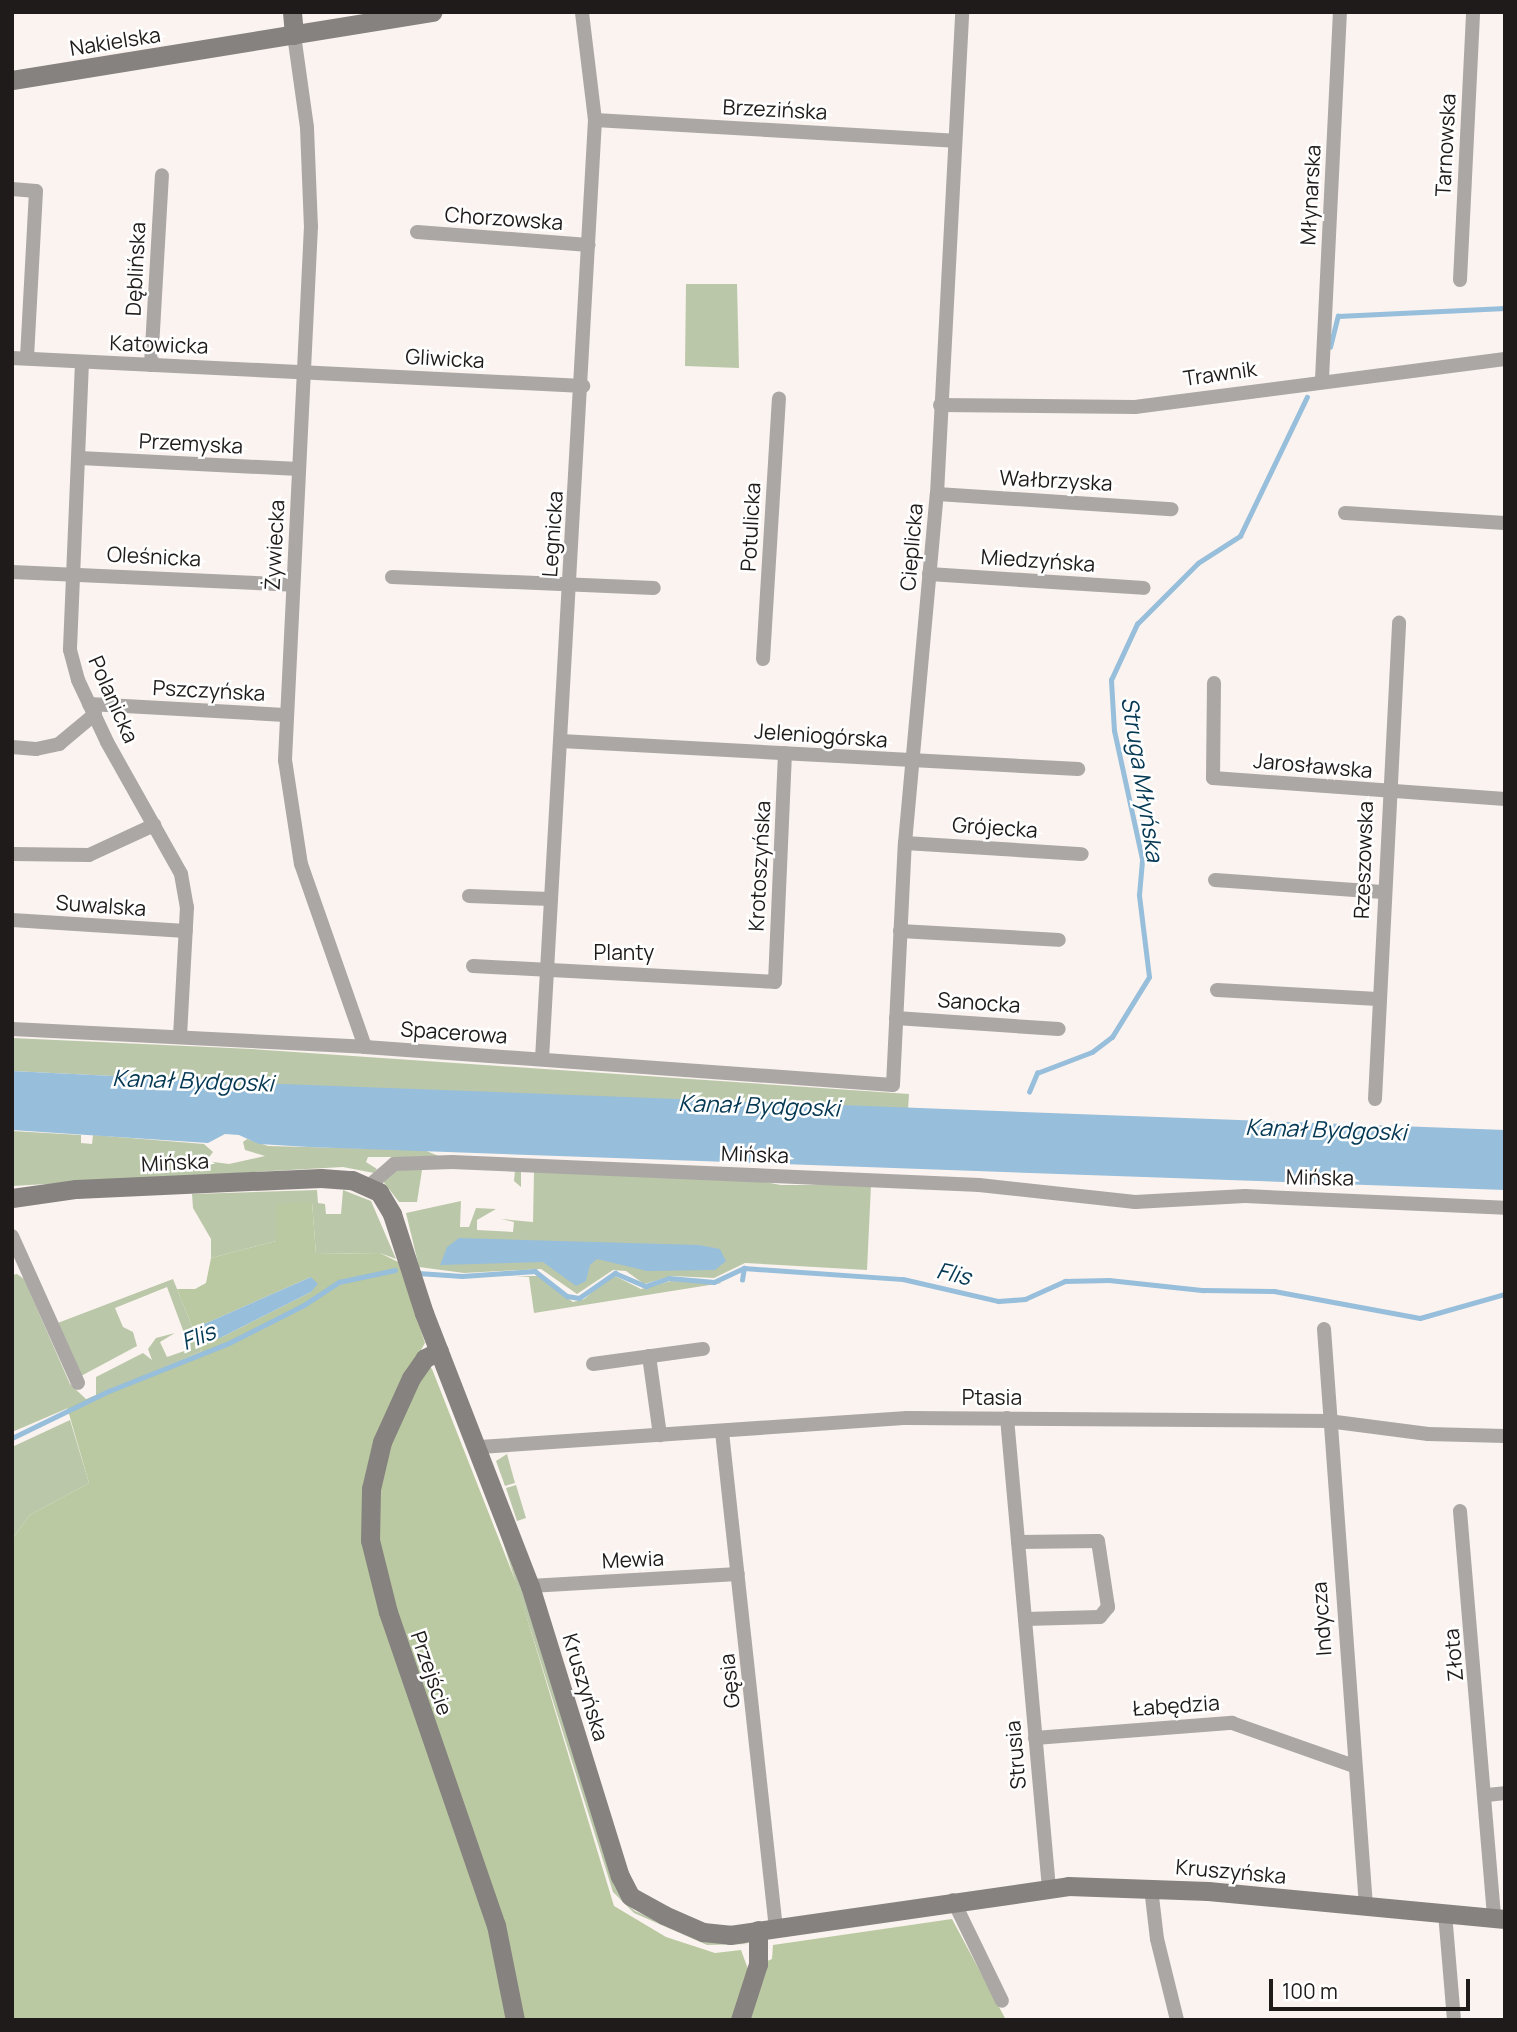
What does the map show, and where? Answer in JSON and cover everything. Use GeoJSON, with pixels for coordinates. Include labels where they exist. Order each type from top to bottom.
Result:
{"type":"FeatureCollection","features":[{"type":"Feature","properties":{"kind":"street"},"geometry":{"type":"LineString","coordinates":[[292,12],[294,35]]}},
{"type":"Feature","properties":{"kind":"street","name":"Nakielska"},"geometry":{"type":"LineString","coordinates":[[12,80],[433,12]]}},
{"type":"Feature","properties":{"kind":"street","name":"Legnicka"},"geometry":{"type":"LineString","coordinates":[[542,1059],[583,386],[595,120],[582,12]]}},
{"type":"Feature","properties":{"kind":"street","name":"Cieplicka"},"geometry":{"type":"LineString","coordinates":[[893,1085],[905,843],[916,762],[937,494],[962,12]]}},
{"type":"Feature","properties":{"kind":"street","name":"Młynarska"},"geometry":{"type":"LineString","coordinates":[[1322,380],[1340,12]]}},
{"type":"Feature","properties":{"kind":"street","name":"Tarnowska"},"geometry":{"type":"LineString","coordinates":[[1460,280],[1473,12]]}},
{"type":"Feature","properties":{"kind":"street","name":"Żywiecka"},"geometry":{"type":"LineString","coordinates":[[294,35],[311,185],[304,372],[285,715],[288,795],[301,864],[365,1046]]}},
{"type":"Feature","properties":{"kind":"street","name":"Brzezińska"},"geometry":{"type":"LineString","coordinates":[[595,120],[954,141]]}},
{"type":"Feature","properties":{"kind":"street","name":"Dęblińska"},"geometry":{"type":"LineString","coordinates":[[151,365],[162,175]]}},
{"type":"Feature","properties":{"kind":"street"},"geometry":{"type":"LineString","coordinates":[[12,189],[36,191],[20,358]]}},
{"type":"Feature","properties":{"kind":"street","name":"Chorzowska"},"geometry":{"type":"LineString","coordinates":[[417,232],[589,246]]}},
{"type":"Feature","properties":{"kind":"street","name":"Katowicka"},"geometry":{"type":"LineString","coordinates":[[20,358],[304,372]]}},
{"type":"Feature","properties":{"kind":"street","name":"Trawnik"},"geometry":{"type":"LineString","coordinates":[[940,405],[1135,407],[1322,380],[1505,359]]}},
{"type":"Feature","properties":{"kind":"street","name":"Polanicka"},"geometry":{"type":"LineString","coordinates":[[82,362],[71,650],[107,742],[181,874],[186,931],[180,1036]]}},
{"type":"Feature","properties":{"kind":"street","name":"Gliwicka"},"geometry":{"type":"LineString","coordinates":[[304,372],[583,386]]}},
{"type":"Feature","properties":{"kind":"street","name":"Potulicka"},"geometry":{"type":"LineString","coordinates":[[763,659],[779,398]]}},
{"type":"Feature","properties":{"kind":"street","name":"Przemyska"},"geometry":{"type":"LineString","coordinates":[[80,458],[299,470]]}},
{"type":"Feature","properties":{"kind":"street","name":"Wałbrzyska"},"geometry":{"type":"LineString","coordinates":[[937,494],[1172,509]]}},
{"type":"Feature","properties":{"kind":"street"},"geometry":{"type":"LineString","coordinates":[[1345,513],[1505,523]]}},
{"type":"Feature","properties":{"kind":"street","name":"Oleśnicka"},"geometry":{"type":"LineString","coordinates":[[12,572],[74,572],[293,585]]}},
{"type":"Feature","properties":{"kind":"street","name":"Miedzyńska"},"geometry":{"type":"LineString","coordinates":[[929,574],[1143,588]]}},
{"type":"Feature","properties":{"kind":"street"},"geometry":{"type":"LineString","coordinates":[[392,577],[551,587],[569,583],[654,588]]}},
{"type":"Feature","properties":{"kind":"street","name":"Rzeszowska"},"geometry":{"type":"LineString","coordinates":[[1375,1099],[1387,792],[1399,623]]}},
{"type":"Feature","properties":{"kind":"street","name":"Jarosławska"},"geometry":{"type":"LineString","coordinates":[[1214,683],[1213,778],[1505,799]]}},
{"type":"Feature","properties":{"kind":"street"},"geometry":{"type":"LineString","coordinates":[[12,747],[48,748],[75,734],[92,709]]}},
{"type":"Feature","properties":{"kind":"street","name":"Pszczyńska"},"geometry":{"type":"LineString","coordinates":[[92,709],[285,715]]}},
{"type":"Feature","properties":{"kind":"street"},"geometry":{"type":"LineString","coordinates":[[75,734],[107,742]]}},
{"type":"Feature","properties":{"kind":"street","name":"Jeleniogórska"},"geometry":{"type":"LineString","coordinates":[[561,741],[1078,769]]}},
{"type":"Feature","properties":{"kind":"street","name":"Krotoszyńska"},"geometry":{"type":"LineString","coordinates":[[775,982],[785,753]]}},
{"type":"Feature","properties":{"kind":"street"},"geometry":{"type":"LineString","coordinates":[[12,854],[89,855],[155,825]]}},
{"type":"Feature","properties":{"kind":"street","name":"Grójecka"},"geometry":{"type":"LineString","coordinates":[[905,843],[1082,854]]}},
{"type":"Feature","properties":{"kind":"street"},"geometry":{"type":"LineString","coordinates":[[1215,880],[1383,892]]}},
{"type":"Feature","properties":{"kind":"street"},"geometry":{"type":"LineString","coordinates":[[469,896],[551,899]]}},
{"type":"Feature","properties":{"kind":"street","name":"Suwalska"},"geometry":{"type":"LineString","coordinates":[[12,920],[186,931]]}},
{"type":"Feature","properties":{"kind":"street"},"geometry":{"type":"LineString","coordinates":[[900,931],[1059,940]]}},
{"type":"Feature","properties":{"kind":"street","name":"Planty"},"geometry":{"type":"LineString","coordinates":[[473,966],[547,971],[635,971],[775,982]]}},
{"type":"Feature","properties":{"kind":"street"},"geometry":{"type":"LineString","coordinates":[[1217,990],[1378,999]]}},
{"type":"Feature","properties":{"kind":"street","name":"Sanocka"},"geometry":{"type":"LineString","coordinates":[[896,1018],[1059,1029]]}},
{"type":"Feature","properties":{"kind":"street","name":"Spacerowa"},"geometry":{"type":"LineString","coordinates":[[12,1029],[365,1046],[893,1085]]}},
{"type":"Feature","properties":{"kind":"street","name":"Mińska"},"geometry":{"type":"LineString","coordinates":[[12,1198],[76,1189],[308,1178],[344,1179],[370,1185],[394,1164],[452,1162],[979,1185],[1135,1202],[1245,1196],[1505,1208]]}},
{"type":"Feature","properties":{"kind":"street","name":"Kruszyńska"},"geometry":{"type":"LineString","coordinates":[[370,1185],[389,1207],[439,1351],[480,1447],[530,1586],[617,1868],[630,1896],[703,1932],[730,1935],[1049,1886],[1151,1888],[1499,1918]]}},
{"type":"Feature","properties":{"kind":"street"},"geometry":{"type":"LineString","coordinates":[[12,1236],[78,1383]]}},
{"type":"Feature","properties":{"kind":"street","name":"Indycza"},"geometry":{"type":"LineString","coordinates":[[1324,1329],[1328,1421],[1366,1906]]}},
{"type":"Feature","properties":{"kind":"street"},"geometry":{"type":"LineString","coordinates":[[593,1363],[703,1349]]}},
{"type":"Feature","properties":{"kind":"street","name":"Przejście"},"geometry":{"type":"LineString","coordinates":[[439,1351],[414,1373],[382,1442],[371,1489],[370,1540],[388,1612],[496,1925],[515,2020]]}},
{"type":"Feature","properties":{"kind":"street"},"geometry":{"type":"LineString","coordinates":[[649,1356],[660,1436]]}},
{"type":"Feature","properties":{"kind":"street","name":"Ptasia"},"geometry":{"type":"LineString","coordinates":[[480,1447],[907,1418],[1328,1421],[1428,1434],[1505,1436]]}},
{"type":"Feature","properties":{"kind":"street","name":"Strusia"},"geometry":{"type":"LineString","coordinates":[[1007,1418],[1049,1886]]}},
{"type":"Feature","properties":{"kind":"street","name":"Gęsia"},"geometry":{"type":"LineString","coordinates":[[722,1432],[738,1574],[767,1928]]}},
{"type":"Feature","properties":{"kind":"street","name":"Złota"},"geometry":{"type":"LineString","coordinates":[[1460,1511],[1499,1918]]}},
{"type":"Feature","properties":{"kind":"street"},"geometry":{"type":"LineString","coordinates":[[1018,1542],[1098,1541],[1103,1551],[1108,1607],[1100,1617],[1025,1619]]}},
{"type":"Feature","properties":{"kind":"street","name":"Mewia"},"geometry":{"type":"LineString","coordinates":[[530,1586],[738,1574]]}},
{"type":"Feature","properties":{"kind":"street","name":"Łabędzia"},"geometry":{"type":"LineString","coordinates":[[1035,1738],[1232,1723],[1354,1766]]}},
{"type":"Feature","properties":{"kind":"street"},"geometry":{"type":"LineString","coordinates":[[1487,1795],[1505,1793]]}},
{"type":"Feature","properties":{"kind":"street"},"geometry":{"type":"LineString","coordinates":[[1151,1888],[1157,1939],[1177,2020]]}},
{"type":"Feature","properties":{"kind":"street"},"geometry":{"type":"LineString","coordinates":[[953,1900],[1002,2001]]}},
{"type":"Feature","properties":{"kind":"street"},"geometry":{"type":"LineString","coordinates":[[1444,1913],[1454,2020]]}},
{"type":"Feature","properties":{"kind":"street"},"geometry":{"type":"LineString","coordinates":[[740,2020],[767,1928]]}},
{"type":"Feature","properties":{"kind":"green space"},"geometry":{"type":"Polygon","coordinates":[[[686,284],[737,284],[739,368],[685,366],[686,284]]]}},
{"type":"Feature","properties":{"kind":"green space"},"geometry":{"type":"Polygon","coordinates":[[[12,1038],[252,1049],[909,1094],[908,1110],[254,1084],[243,1088],[214,1081],[12,1071],[12,1038]]]}},
{"type":"Feature","properties":{"kind":"green space"},"geometry":{"type":"Polygon","coordinates":[[[12,1131],[81,1135],[81,1143],[92,1144],[93,1135],[204,1144],[213,1152],[206,1161],[229,1164],[265,1156],[245,1150],[243,1142],[247,1139],[268,1146],[424,1150],[441,1157],[368,1157],[366,1162],[377,1169],[374,1173],[343,1167],[12,1186],[12,1131]]]}},
{"type":"Feature","properties":{"kind":"green space"},"geometry":{"type":"Polygon","coordinates":[[[391,1170],[422,1170],[417,1202],[399,1202],[382,1180],[391,1170]]]}},
{"type":"Feature","properties":{"kind":"green space"},"geometry":{"type":"Polygon","coordinates":[[[515,1170],[754,1180],[781,1185],[871,1185],[867,1270],[745,1263],[714,1278],[672,1276],[644,1284],[626,1271],[613,1270],[577,1294],[541,1269],[464,1273],[419,1267],[406,1213],[461,1201],[460,1227],[469,1227],[476,1208],[496,1209],[477,1220],[477,1230],[513,1232],[514,1222],[501,1219],[533,1222],[534,1172],[521,1171],[521,1187],[514,1181],[515,1170]]]}},
{"type":"Feature","properties":{"kind":"green space"},"geometry":{"type":"Polygon","coordinates":[[[317,1190],[318,1203],[325,1204],[326,1214],[341,1214],[343,1190],[371,1201],[396,1259],[380,1253],[316,1254],[312,1202],[276,1241],[211,1258],[211,1239],[193,1208],[192,1194],[317,1190]]]}},
{"type":"Feature","properties":{"kind":"green space"},"geometry":{"type":"Polygon","coordinates":[[[312,1202],[316,1254],[380,1253],[398,1262],[425,1343],[418,1355],[432,1369],[517,1585],[614,1906],[666,1937],[715,1953],[741,1950],[748,1969],[772,1959],[773,1945],[952,1919],[1006,2020],[12,2020],[12,1539],[30,1515],[89,1483],[67,1407],[202,1351],[177,1289],[195,1289],[206,1283],[211,1258],[276,1241],[276,1204],[312,1202]],[[311,1277],[202,1325],[222,1337],[311,1292],[311,1277]]]}},
{"type":"Feature","properties":{"kind":"green space"},"geometry":{"type":"Polygon","coordinates":[[[17,1274],[24,1279],[70,1384],[87,1400],[12,1432],[12,1275],[17,1274]]]}},
{"type":"Feature","properties":{"kind":"green space"},"geometry":{"type":"Polygon","coordinates":[[[613,1275],[641,1289],[671,1281],[722,1283],[534,1313],[529,1277],[516,1276],[538,1276],[573,1302],[584,1299],[613,1275]]]}},
{"type":"Feature","properties":{"kind":"green space"},"geometry":{"type":"Polygon","coordinates":[[[173,1279],[202,1351],[96,1396],[96,1377],[143,1353],[152,1360],[148,1349],[156,1338],[175,1333],[160,1342],[167,1357],[190,1349],[167,1287],[115,1308],[123,1327],[133,1332],[137,1346],[81,1376],[55,1324],[173,1279]]]}},
{"type":"Feature","properties":{"kind":"green space"},"geometry":{"type":"Polygon","coordinates":[[[70,1420],[89,1483],[30,1515],[12,1539],[12,1447],[70,1420]]]}},
{"type":"Feature","properties":{"kind":"green space"},"geometry":{"type":"Polygon","coordinates":[[[507,1454],[515,1483],[505,1486],[496,1461],[507,1454]]]}},
{"type":"Feature","properties":{"kind":"green space"},"geometry":{"type":"Polygon","coordinates":[[[516,1485],[526,1518],[517,1521],[506,1488],[516,1485]]]}},
{"type":"Feature","properties":{"kind":"green space"},"geometry":{"type":"Polygon","coordinates":[[[498,1526],[527,1596],[623,1901],[635,1911],[698,1938],[749,1944],[707,1945],[634,1913],[613,1892],[498,1526]]]}},
{"type":"Feature","properties":{"kind":"water","name":"Kanał Bydgoski"},"geometry":{"type":"Polygon","coordinates":[[[12,1071],[215,1081],[243,1088],[254,1083],[1505,1130],[1505,1190],[309,1147],[259,1144],[239,1135],[225,1134],[208,1143],[12,1130],[12,1071]]]}},
{"type":"Feature","properties":{"kind":"water"},"geometry":{"type":"Polygon","coordinates":[[[459,1238],[699,1245],[720,1249],[726,1261],[715,1270],[647,1271],[597,1259],[590,1265],[586,1281],[576,1286],[543,1262],[440,1265],[447,1247],[459,1238]]]}},
{"type":"Feature","properties":{"kind":"water"},"geometry":{"type":"Polygon","coordinates":[[[311,1277],[318,1284],[311,1292],[222,1337],[208,1342],[201,1337],[202,1325],[311,1277]]]}},
{"type":"Feature","properties":{"kind":"waterway","name":"Struga Młyńska"},"geometry":{"type":"LineString","coordinates":[[1330,347],[1338,316],[1505,308]]}},
{"type":"Feature","properties":{"kind":"waterway","name":"Struga Młyńska"},"geometry":{"type":"LineString","coordinates":[[1029,1092],[1037,1073],[1092,1052],[1112,1037],[1149,977],[1139,895],[1142,859],[1114,731],[1111,680],[1137,624],[1198,563],[1240,536],[1307,397]]}},
{"type":"Feature","properties":{"kind":"waterway","name":"Flis"},"geometry":{"type":"LineString","coordinates":[[418,1273],[462,1276],[535,1271],[567,1296],[579,1298],[615,1273],[646,1286],[669,1278],[714,1282],[744,1268],[903,1279],[998,1301],[1025,1299],[1065,1281],[1109,1280],[1203,1290],[1274,1291],[1420,1318],[1505,1294]]}},
{"type":"Feature","properties":{"kind":"waterway"},"geometry":{"type":"LineString","coordinates":[[742,1280],[744,1268]]}},
{"type":"Feature","properties":{"kind":"waterway","name":"Flis"},"geometry":{"type":"LineString","coordinates":[[12,1438],[109,1391],[229,1343],[304,1305],[339,1282],[395,1270]]}}]}
